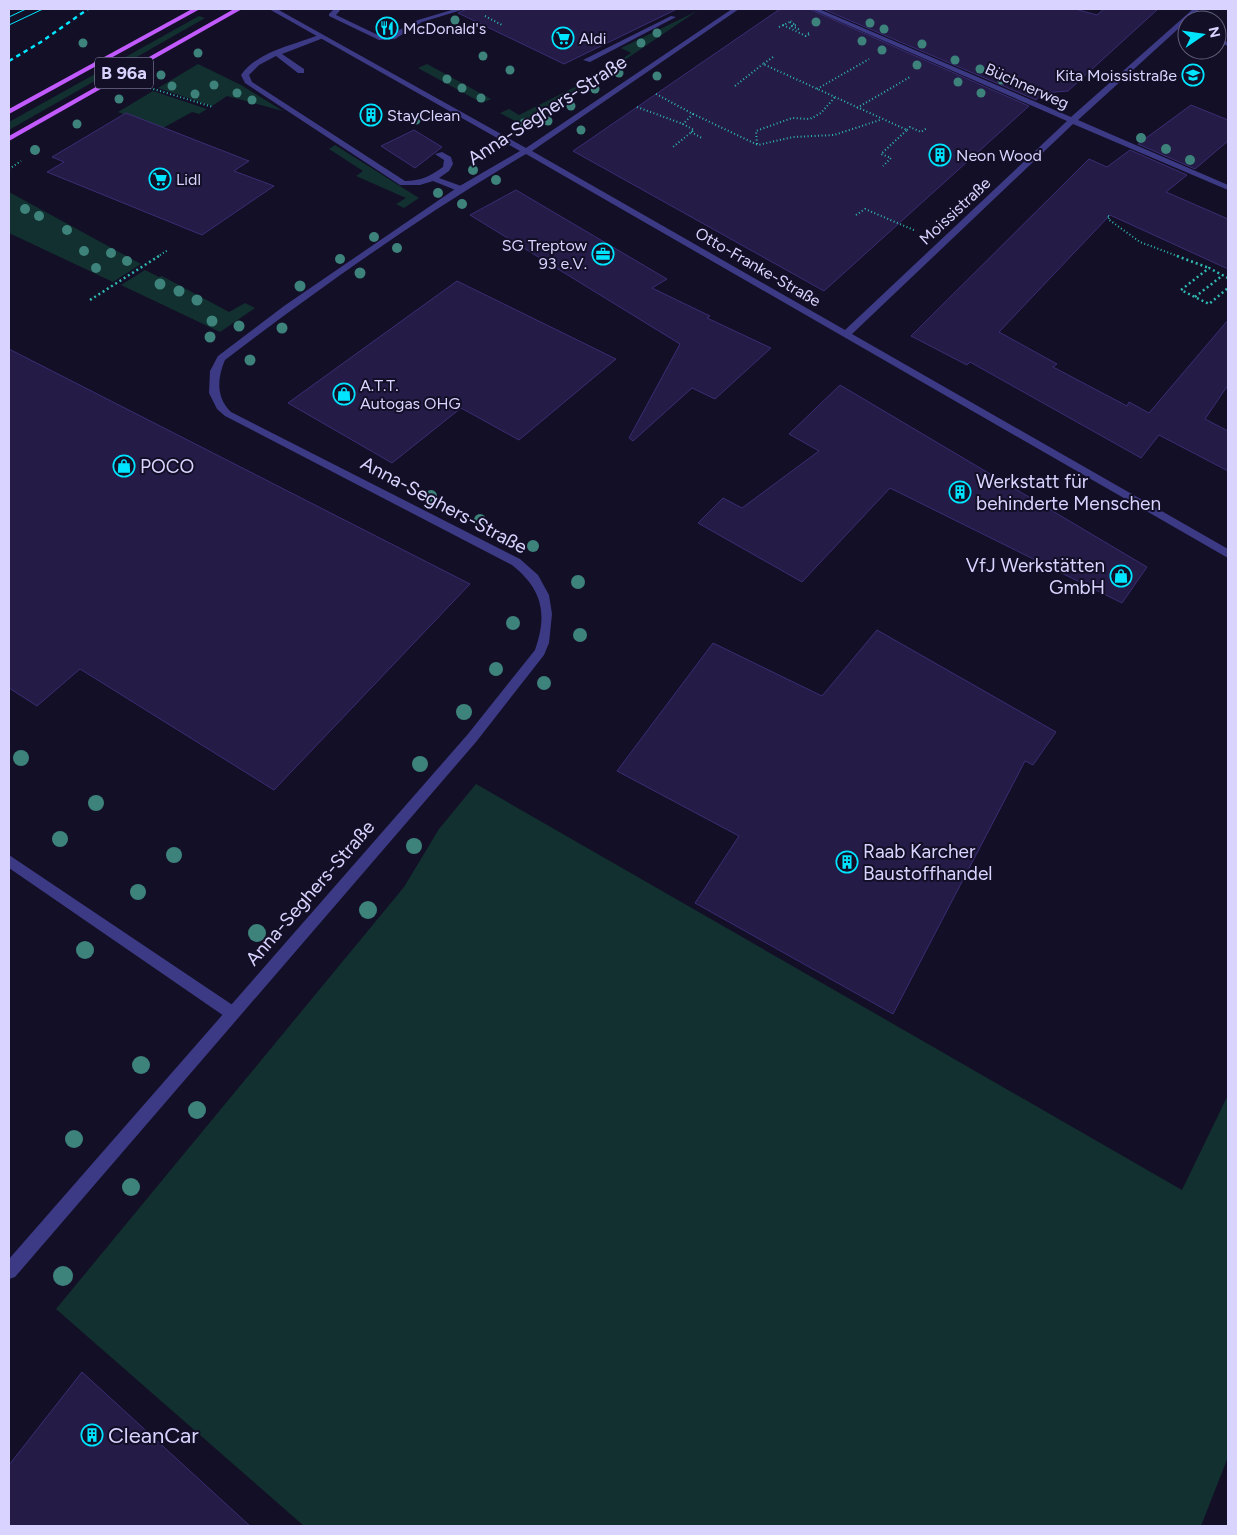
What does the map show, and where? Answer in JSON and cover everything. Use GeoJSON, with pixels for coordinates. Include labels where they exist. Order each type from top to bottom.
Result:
{"type":"FeatureCollection","features":[{"type":"Feature","properties":{"kind":"main road","name":"B 96a"},"geometry":{"type":"LineString","coordinates":[[9,112],[197,9]]}},
{"type":"Feature","properties":{"kind":"main road","name":"B 96a"},"geometry":{"type":"LineString","coordinates":[[9,139],[239,9]]}},
{"type":"Feature","properties":{"kind":"street","name":"Otto-Franke-Straße"},"geometry":{"type":"LineString","coordinates":[[272,9],[526,151],[1228,554]]}},
{"type":"Feature","properties":{"kind":"street"},"geometry":{"type":"LineString","coordinates":[[338,9],[331,15],[379,38],[392,36],[420,21],[462,9]]}},
{"type":"Feature","properties":{"kind":"street","name":"Anna-Seghers-Straße"},"geometry":{"type":"LineString","coordinates":[[9,1271],[472,738],[540,652],[546,639],[548,625],[545,600],[533,577],[516,562],[238,420],[220,407],[214,393],[215,372],[221,358],[287,308],[461,189],[526,151],[736,9]]}},
{"type":"Feature","properties":{"kind":"street","name":"Büchnerweg"},"geometry":{"type":"LineString","coordinates":[[814,9],[1228,188]]}},
{"type":"Feature","properties":{"kind":"street"},"geometry":{"type":"LineString","coordinates":[[587,60],[673,17]]}},
{"type":"Feature","properties":{"kind":"street","name":"Moissistraße"},"geometry":{"type":"LineString","coordinates":[[846,335],[1072,121],[1177,28]]}},
{"type":"Feature","properties":{"kind":"street"},"geometry":{"type":"LineString","coordinates":[[322,37],[261,61],[247,70],[245,75],[249,83],[403,183],[420,183],[433,178],[446,169],[449,164],[448,159],[439,154]]}},
{"type":"Feature","properties":{"kind":"street"},"geometry":{"type":"LineString","coordinates":[[277,54],[300,71]]}},
{"type":"Feature","properties":{"kind":"street"},"geometry":{"type":"LineString","coordinates":[[433,178],[461,189]]}},
{"type":"Feature","properties":{"kind":"street"},"geometry":{"type":"LineString","coordinates":[[9,861],[232,1012]]}},
{"type":"Feature","properties":{"kind":"path"},"geometry":{"type":"LineString","coordinates":[[478,12],[502,24]]}},
{"type":"Feature","properties":{"kind":"path"},"geometry":{"type":"LineString","coordinates":[[779,27],[783,25],[790,22],[796,24],[792,26],[810,34],[806,36],[783,25]]}},
{"type":"Feature","properties":{"kind":"path"},"geometry":{"type":"LineString","coordinates":[[735,86],[773,57]]}},
{"type":"Feature","properties":{"kind":"path"},"geometry":{"type":"LineString","coordinates":[[817,89],[871,58]]}},
{"type":"Feature","properties":{"kind":"path"},"geometry":{"type":"LineString","coordinates":[[764,64],[907,130]]}},
{"type":"Feature","properties":{"kind":"path"},"geometry":{"type":"LineString","coordinates":[[857,108],[911,76]]}},
{"type":"Feature","properties":{"kind":"path"},"geometry":{"type":"LineString","coordinates":[[147,87],[213,108]]}},
{"type":"Feature","properties":{"kind":"path"},"geometry":{"type":"LineString","coordinates":[[654,93],[758,145],[793,137],[834,135],[880,119]]}},
{"type":"Feature","properties":{"kind":"path"},"geometry":{"type":"LineString","coordinates":[[758,145],[756,130],[792,118],[810,119],[821,113],[836,97]]}},
{"type":"Feature","properties":{"kind":"path"},"geometry":{"type":"LineString","coordinates":[[634,106],[694,130],[673,147]]}},
{"type":"Feature","properties":{"kind":"path"},"geometry":{"type":"LineString","coordinates":[[683,124],[693,114]]}},
{"type":"Feature","properties":{"kind":"path"},"geometry":{"type":"LineString","coordinates":[[884,166],[891,158],[881,154],[907,130],[910,128],[921,132],[927,128]]}},
{"type":"Feature","properties":{"kind":"path"},"geometry":{"type":"LineString","coordinates":[[691,132],[702,138]]}},
{"type":"Feature","properties":{"kind":"path"},"geometry":{"type":"LineString","coordinates":[[856,215],[865,209],[921,234]]}},
{"type":"Feature","properties":{"kind":"path"},"geometry":{"type":"LineString","coordinates":[[1108,216],[1110,217],[1108,219],[1140,242],[1209,268],[1228,278]]}},
{"type":"Feature","properties":{"kind":"path"},"geometry":{"type":"LineString","coordinates":[[90,300],[168,250]]}},
{"type":"Feature","properties":{"kind":"path"},"geometry":{"type":"LineString","coordinates":[[1209,268],[1181,290],[1209,304],[1228,288]]}},
{"type":"Feature","properties":{"kind":"path"},"geometry":{"type":"LineString","coordinates":[[1195,297],[1223,275]]}},
{"type":"Feature","properties":{"kind":"green space"},"geometry":{"type":"Polygon","coordinates":[[[697,11],[526,127],[500,113],[509,109],[519,115],[597,76],[631,53],[621,48],[697,11]]]}},
{"type":"Feature","properties":{"kind":"green space"},"geometry":{"type":"Polygon","coordinates":[[[199,16],[205,18],[9,130],[9,122],[199,16]]]}},
{"type":"Feature","properties":{"kind":"green space"},"geometry":{"type":"Polygon","coordinates":[[[198,64],[241,85],[283,111],[227,96],[212,106],[158,88],[198,64]]]}},
{"type":"Feature","properties":{"kind":"green space"},"geometry":{"type":"Polygon","coordinates":[[[427,64],[491,99],[482,103],[418,68],[427,64]]]}},
{"type":"Feature","properties":{"kind":"green space"},"geometry":{"type":"Polygon","coordinates":[[[153,91],[207,109],[199,114],[192,112],[163,128],[118,112],[153,91]]]}},
{"type":"Feature","properties":{"kind":"green space"},"geometry":{"type":"Polygon","coordinates":[[[335,145],[419,198],[404,208],[396,204],[406,198],[356,176],[363,171],[329,149],[335,145]]]}},
{"type":"Feature","properties":{"kind":"green space"},"geometry":{"type":"Polygon","coordinates":[[[9,192],[141,264],[113,282],[9,233],[9,192]]]}},
{"type":"Feature","properties":{"kind":"green space"},"geometry":{"type":"Polygon","coordinates":[[[145,270],[159,277],[162,276],[229,312],[245,303],[255,308],[220,332],[121,285],[145,270]]]}},
{"type":"Feature","properties":{"kind":"green space"},"geometry":{"type":"Polygon","coordinates":[[[476,784],[1182,1190],[1228,1095],[1228,1457],[1201,1526],[304,1526],[56,1309],[404,887],[439,829],[476,784]]]}},
{"type":"Feature","properties":{"kind":"building","name":"Aldi"},"geometry":{"type":"Polygon","coordinates":[[[467,9],[677,9],[564,64],[458,13],[467,9]]]}},
{"type":"Feature","properties":{"kind":"building"},"geometry":{"type":"Polygon","coordinates":[[[780,9],[809,9],[1029,106],[824,291],[573,151],[780,9]]]}},
{"type":"Feature","properties":{"kind":"building"},"geometry":{"type":"Polygon","coordinates":[[[823,9],[1075,9],[1097,15],[1104,9],[1158,9],[1068,91],[1044,93],[1036,100],[823,9]]]}},
{"type":"Feature","properties":{"kind":"building"},"geometry":{"type":"Polygon","coordinates":[[[1191,105],[1228,120],[1228,141],[1195,169],[1138,144],[1191,105]]]}},
{"type":"Feature","properties":{"kind":"building","name":"Lidl"},"geometry":{"type":"Polygon","coordinates":[[[126,113],[249,161],[234,171],[274,186],[202,235],[47,172],[64,162],[52,157],[126,113]]]}},
{"type":"Feature","properties":{"kind":"building"},"geometry":{"type":"Polygon","coordinates":[[[414,130],[442,147],[415,168],[381,146],[414,130]]]}},
{"type":"Feature","properties":{"kind":"building"},"geometry":{"type":"Polygon","coordinates":[[[1130,150],[1187,175],[1166,192],[1228,219],[1228,269],[1110,215],[999,332],[1057,364],[1053,367],[1127,406],[1129,402],[1149,413],[1228,320],[1228,385],[1205,419],[1228,431],[1228,471],[1159,435],[1141,458],[970,362],[967,365],[911,336],[1089,159],[1107,167],[1130,150]]]}},
{"type":"Feature","properties":{"kind":"building"},"geometry":{"type":"Polygon","coordinates":[[[516,190],[667,279],[652,288],[710,316],[707,318],[771,348],[715,399],[692,388],[633,441],[629,438],[680,344],[470,215],[516,190]]]}},
{"type":"Feature","properties":{"kind":"building"},"geometry":{"type":"Polygon","coordinates":[[[457,281],[616,359],[519,440],[461,408],[392,463],[288,403],[457,281]]]}},
{"type":"Feature","properties":{"kind":"building","name":"POCO"},"geometry":{"type":"Polygon","coordinates":[[[9,349],[470,584],[274,790],[80,669],[37,706],[9,688],[9,349]]]}},
{"type":"Feature","properties":{"kind":"building","name":"Werkstatt für behinderte Menschen"},"geometry":{"type":"Polygon","coordinates":[[[840,385],[1147,567],[1122,603],[890,488],[802,582],[698,523],[723,498],[742,508],[819,451],[789,434],[840,385]]]}},
{"type":"Feature","properties":{"kind":"building","name":"Raab Karcher Baustoffhandel"},"geometry":{"type":"Polygon","coordinates":[[[877,630],[1056,732],[1033,765],[1025,761],[893,1014],[695,903],[739,836],[617,771],[713,643],[822,696],[877,630]]]}},
{"type":"Feature","properties":{"kind":"building","name":"CleanCar"},"geometry":{"type":"Polygon","coordinates":[[[82,1372],[250,1526],[9,1526],[9,1465],[82,1372]]]}},
{"type":"Feature","properties":{"kind":"tram line"},"geometry":{"type":"LineString","coordinates":[[9,17],[26,9]]}},
{"type":"Feature","properties":{"kind":"tram line"},"geometry":{"type":"LineString","coordinates":[[9,25],[43,9]]}},
{"type":"Feature","properties":{"kind":"railway"},"geometry":{"type":"LineString","coordinates":[[9,61],[41,42],[88,9]]}},
{"type":"Feature","properties":{"kind":"place","name":"McDonald's"},"geometry":{"type":"Point","coordinates":[387,28]}},
{"type":"Feature","properties":{"kind":"place","name":"Aldi"},"geometry":{"type":"Point","coordinates":[563,38]}},
{"type":"Feature","properties":{"kind":"place","name":"Kita Moissistraße"},"geometry":{"type":"Point","coordinates":[1193,75]}},
{"type":"Feature","properties":{"kind":"place","name":"StayClean"},"geometry":{"type":"Point","coordinates":[371,115]}},
{"type":"Feature","properties":{"kind":"place","name":"Neon Wood"},"geometry":{"type":"Point","coordinates":[940,155]}},
{"type":"Feature","properties":{"kind":"place","name":"Lidl"},"geometry":{"type":"Point","coordinates":[160,179]}},
{"type":"Feature","properties":{"kind":"place","name":"SG Treptow 93 e.V."},"geometry":{"type":"Point","coordinates":[603,254]}},
{"type":"Feature","properties":{"kind":"place","name":"A.T.T. Autogas OHG"},"geometry":{"type":"Point","coordinates":[344,394]}},
{"type":"Feature","properties":{"kind":"place","name":"POCO"},"geometry":{"type":"Point","coordinates":[124,466]}},
{"type":"Feature","properties":{"kind":"place","name":"Werkstatt für behinderte Menschen"},"geometry":{"type":"Point","coordinates":[960,492]}},
{"type":"Feature","properties":{"kind":"place","name":"VfJ Werkstätten GmbH"},"geometry":{"type":"Point","coordinates":[1121,576]}},
{"type":"Feature","properties":{"kind":"place","name":"Raab Karcher Baustoffhandel"},"geometry":{"type":"Point","coordinates":[847,862]}},
{"type":"Feature","properties":{"kind":"place","name":"CleanCar"},"geometry":{"type":"Point","coordinates":[92,1435]}}]}
